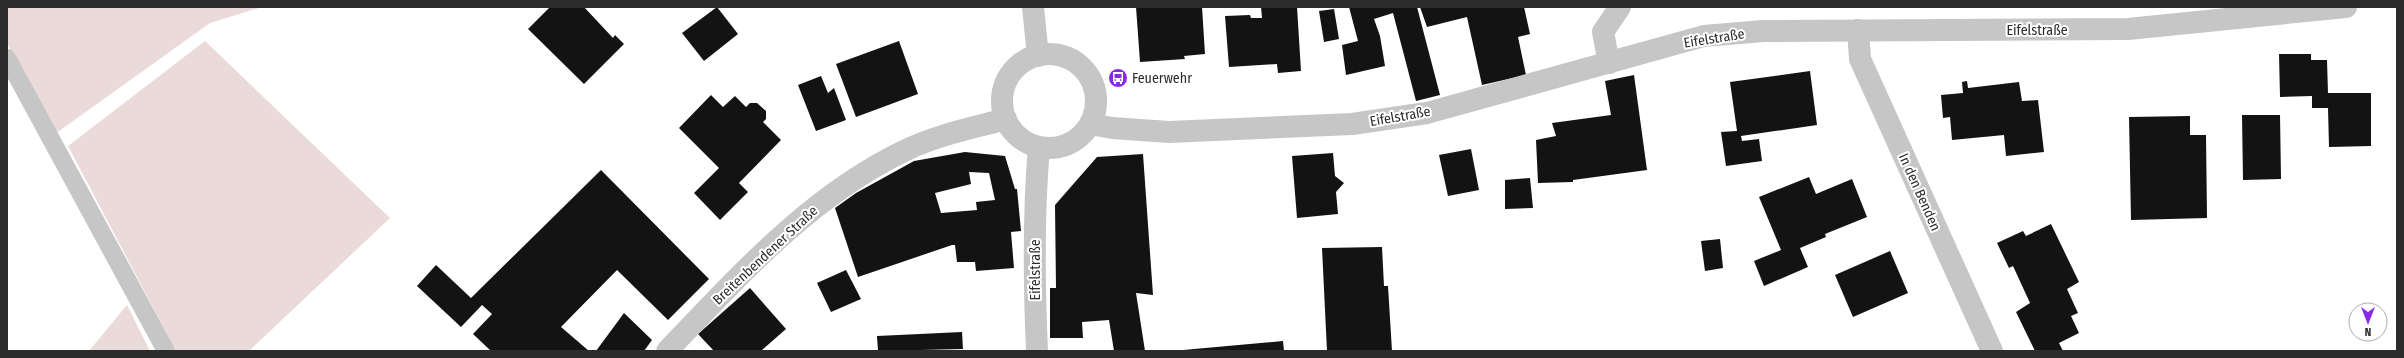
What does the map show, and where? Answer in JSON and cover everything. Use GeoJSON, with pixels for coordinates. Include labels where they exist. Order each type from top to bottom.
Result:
{"type":"FeatureCollection","features":[{"type":"Feature","properties":{"kind":"street"},"geometry":{"type":"LineString","coordinates":[[1033,7],[1038,56]]}},
{"type":"Feature","properties":{"kind":"street"},"geometry":{"type":"LineString","coordinates":[[1609,63],[1602,32],[1620,7]]}},
{"type":"Feature","properties":{"kind":"street","name":"Eifelstraße"},"geometry":{"type":"LineString","coordinates":[[1091,124],[1150,132],[1352,124],[1427,113],[1704,36],[1763,30],[2128,29],[2346,7]]}},
{"type":"Feature","properties":{"kind":"street","name":"In den Benden"},"geometry":{"type":"LineString","coordinates":[[1858,30],[1860,58],[1992,351]]}},
{"type":"Feature","properties":{"kind":"street"},"geometry":{"type":"LineString","coordinates":[[1054,54],[1069,58],[1082,67],[1091,79],[1096,94],[1096,109],[1091,124],[1081,136],[1069,144],[1054,149],[1039,147],[1025,142],[1014,132],[1006,119],[1002,106],[1007,80],[1015,69],[1026,60],[1038,56],[1054,54]]}},
{"type":"Feature","properties":{"kind":"street","name":"Breitenbendener Straße"},"geometry":{"type":"LineString","coordinates":[[667,351],[785,231],[838,188],[905,150],[960,131],[1006,119]]}},
{"type":"Feature","properties":{"kind":"street","name":"Eifelstraße"},"geometry":{"type":"LineString","coordinates":[[1037,351],[1034,286],[1036,189],[1039,147]]}},
{"type":"Feature","properties":{"kind":"lane"},"geometry":{"type":"LineString","coordinates":[[7,58],[166,351]]}},
{"type":"Feature","properties":{"kind":"shaded area"},"geometry":{"type":"Polygon","coordinates":[[[7,7],[262,7],[210,23],[55,134],[7,43],[7,7]]]}},
{"type":"Feature","properties":{"kind":"shaded area"},"geometry":{"type":"Polygon","coordinates":[[[205,41],[390,218],[249,351],[176,351],[68,146],[205,41]]]}},
{"type":"Feature","properties":{"kind":"shaded area"},"geometry":{"type":"Polygon","coordinates":[[[127,305],[150,351],[89,351],[127,305]]]}},
{"type":"Feature","properties":{"kind":"building"},"geometry":{"type":"Polygon","coordinates":[[[550,7],[584,7],[613,38],[615,35],[624,44],[584,84],[528,29],[550,7]]]}},
{"type":"Feature","properties":{"kind":"building"},"geometry":{"type":"Polygon","coordinates":[[[717,7],[738,34],[704,61],[682,33],[717,7]]]}},
{"type":"Feature","properties":{"kind":"building"},"geometry":{"type":"Polygon","coordinates":[[[1136,7],[1202,7],[1205,54],[1184,56],[1185,59],[1140,62],[1136,7]]]}},
{"type":"Feature","properties":{"kind":"building"},"geometry":{"type":"Polygon","coordinates":[[[1261,7],[1297,7],[1301,71],[1278,73],[1277,64],[1229,67],[1225,16],[1250,15],[1251,18],[1262,18],[1261,7]]]}},
{"type":"Feature","properties":{"kind":"building"},"geometry":{"type":"Polygon","coordinates":[[[1349,7],[1417,7],[1440,95],[1416,101],[1393,13],[1374,19],[1380,36],[1385,66],[1346,75],[1342,45],[1358,41],[1349,7]]]}},
{"type":"Feature","properties":{"kind":"building"},"geometry":{"type":"Polygon","coordinates":[[[1420,7],[1524,7],[1530,34],[1518,37],[1526,75],[1482,85],[1467,17],[1427,27],[1420,7]]]}},
{"type":"Feature","properties":{"kind":"building"},"geometry":{"type":"Polygon","coordinates":[[[1334,9],[1339,39],[1324,42],[1319,11],[1334,9]]]}},
{"type":"Feature","properties":{"kind":"building"},"geometry":{"type":"Polygon","coordinates":[[[899,41],[918,94],[856,117],[836,64],[899,41]]]}},
{"type":"Feature","properties":{"kind":"building"},"geometry":{"type":"Polygon","coordinates":[[[2279,54],[2311,54],[2311,60],[2327,60],[2328,93],[2371,93],[2371,146],[2329,147],[2328,108],[2312,108],[2312,96],[2280,97],[2279,54]]]}},
{"type":"Feature","properties":{"kind":"building"},"geometry":{"type":"Polygon","coordinates":[[[1810,71],[1817,125],[1741,136],[1742,141],[1759,139],[1762,161],[1726,166],[1721,132],[1737,131],[1730,82],[1810,71]]]}},
{"type":"Feature","properties":{"kind":"building"},"geometry":{"type":"Polygon","coordinates":[[[1634,75],[1647,170],[1573,180],[1573,182],[1538,183],[1536,140],[1556,136],[1552,123],[1611,115],[1605,81],[1634,75]]]}},
{"type":"Feature","properties":{"kind":"building"},"geometry":{"type":"Polygon","coordinates":[[[821,76],[828,93],[834,88],[846,120],[816,131],[798,85],[821,76]]]}},
{"type":"Feature","properties":{"kind":"building"},"geometry":{"type":"Polygon","coordinates":[[[1967,81],[1968,88],[2019,82],[2022,101],[2038,100],[2044,152],[2006,156],[2004,135],[1952,140],[1950,117],[1943,118],[1941,95],[1963,93],[1962,82],[1967,81]]]}},
{"type":"Feature","properties":{"kind":"building"},"geometry":{"type":"Polygon","coordinates":[[[711,95],[723,107],[735,96],[746,107],[750,103],[757,103],[766,111],[766,119],[763,122],[781,140],[739,183],[748,192],[720,220],[694,193],[719,168],[679,128],[711,95]]]}},
{"type":"Feature","properties":{"kind":"building"},"geometry":{"type":"Polygon","coordinates":[[[2242,115],[2280,115],[2281,179],[2243,180],[2242,115]]]}},
{"type":"Feature","properties":{"kind":"building"},"geometry":{"type":"Polygon","coordinates":[[[2190,116],[2190,135],[2206,135],[2207,218],[2131,220],[2129,117],[2190,116]]]}},
{"type":"Feature","properties":{"kind":"building"},"geometry":{"type":"Polygon","coordinates":[[[1471,149],[1479,190],[1448,196],[1439,155],[1471,149]]]}},
{"type":"Feature","properties":{"kind":"building"},"geometry":{"type":"Polygon","coordinates":[[[965,152],[1005,156],[1015,189],[1017,189],[1021,231],[1011,232],[1014,268],[976,271],[975,262],[957,262],[955,245],[952,245],[858,277],[835,208],[856,193],[914,161],[965,152]],[[969,172],[971,184],[935,193],[941,213],[977,210],[976,202],[995,200],[989,173],[969,172]]]}},
{"type":"Feature","properties":{"kind":"building"},"geometry":{"type":"Polygon","coordinates":[[[1333,153],[1335,176],[1344,183],[1336,192],[1338,214],[1297,218],[1292,156],[1333,153]]]}},
{"type":"Feature","properties":{"kind":"building"},"geometry":{"type":"Polygon","coordinates":[[[1143,154],[1153,295],[1136,293],[1145,351],[1114,351],[1109,320],[1082,322],[1083,338],[1050,338],[1050,288],[1056,288],[1055,205],[1097,157],[1143,154]]]}},
{"type":"Feature","properties":{"kind":"building"},"geometry":{"type":"Polygon","coordinates":[[[601,170],[709,279],[668,320],[617,270],[561,327],[589,351],[491,351],[473,334],[492,314],[482,305],[461,327],[417,286],[436,265],[471,298],[601,170]]]}},
{"type":"Feature","properties":{"kind":"building"},"geometry":{"type":"Polygon","coordinates":[[[1809,177],[1816,194],[1852,179],[1867,217],[1825,234],[1826,237],[1800,248],[1808,267],[1764,286],[1754,261],[1781,250],[1759,197],[1809,177]]]}},
{"type":"Feature","properties":{"kind":"building"},"geometry":{"type":"Polygon","coordinates":[[[1530,178],[1533,208],[1505,209],[1505,180],[1530,178]]]}},
{"type":"Feature","properties":{"kind":"building"},"geometry":{"type":"Polygon","coordinates":[[[2051,224],[2079,282],[2067,289],[2078,313],[2071,316],[2079,333],[2059,343],[2063,351],[2035,351],[2016,312],[2030,303],[2013,266],[2009,268],[1997,243],[2023,231],[2026,236],[2051,224]]]}},
{"type":"Feature","properties":{"kind":"building"},"geometry":{"type":"Polygon","coordinates":[[[1720,239],[1723,268],[1705,271],[1701,241],[1720,239]]]}},
{"type":"Feature","properties":{"kind":"building"},"geometry":{"type":"Polygon","coordinates":[[[1382,247],[1384,286],[1388,286],[1392,351],[1327,351],[1322,248],[1382,247]]]}},
{"type":"Feature","properties":{"kind":"building"},"geometry":{"type":"Polygon","coordinates":[[[1890,251],[1908,293],[1853,317],[1835,275],[1890,251]]]}},
{"type":"Feature","properties":{"kind":"building"},"geometry":{"type":"Polygon","coordinates":[[[846,270],[861,299],[831,312],[817,283],[846,270]]]}},
{"type":"Feature","properties":{"kind":"building"},"geometry":{"type":"Polygon","coordinates":[[[750,288],[786,329],[761,351],[714,351],[698,334],[750,288]]]}},
{"type":"Feature","properties":{"kind":"building"},"geometry":{"type":"Polygon","coordinates":[[[624,313],[652,340],[644,351],[596,351],[624,313]]]}},
{"type":"Feature","properties":{"kind":"building"},"geometry":{"type":"Polygon","coordinates":[[[962,332],[963,349],[878,351],[877,336],[962,332]]]}},
{"type":"Feature","properties":{"kind":"building"},"geometry":{"type":"Polygon","coordinates":[[[1283,341],[1284,351],[1183,351],[1183,350],[1283,341]]]}},
{"type":"Feature","properties":{"kind":"place","name":"Feuerwehr"},"geometry":{"type":"Point","coordinates":[1118,78]}}]}
